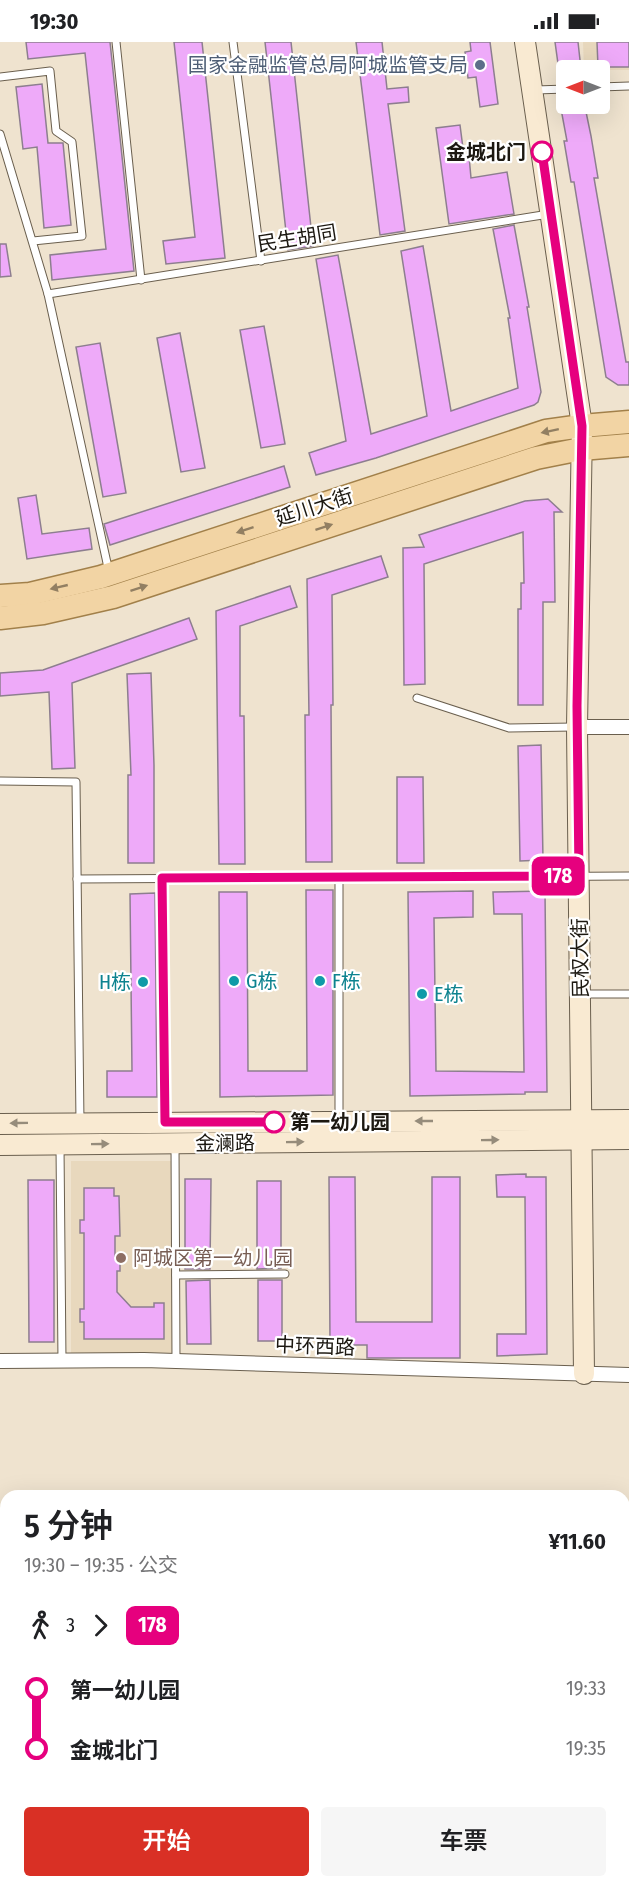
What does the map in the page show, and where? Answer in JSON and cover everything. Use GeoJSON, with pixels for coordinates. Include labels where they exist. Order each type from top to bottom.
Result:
{"type":"FeatureCollection","features":[{"type":"Feature","properties":{"kind":"main road","name":"延川大街"},"geometry":{"type":"LineString","coordinates":[[0,597],[30,594],[110,574],[546,431],[629,422]]}},
{"type":"Feature","properties":{"kind":"main road","name":"延川大街"},"geometry":{"type":"LineString","coordinates":[[0,618],[43,613],[113,597],[536,458],[581,449],[629,445]]}},
{"type":"Feature","properties":{"kind":"street","name":"民权大街"},"geometry":{"type":"LineString","coordinates":[[525,42],[582,426],[577,727],[584,1374]]}},
{"type":"Feature","properties":{"kind":"street"},"geometry":{"type":"LineString","coordinates":[[577,727],[629,727]]}},
{"type":"Feature","properties":{"kind":"street","name":"金澜路"},"geometry":{"type":"LineString","coordinates":[[0,1145],[175,1143],[582,1130],[629,1120]]}},
{"type":"Feature","properties":{"kind":"street","name":"金澜路"},"geometry":{"type":"LineString","coordinates":[[0,1124],[339,1121],[582,1130],[629,1139]]}},
{"type":"Feature","properties":{"kind":"street","name":"中环西路"},"geometry":{"type":"LineString","coordinates":[[0,1361],[176,1361],[629,1375]]}},
{"type":"Feature","properties":{"kind":"lane"},"geometry":{"type":"LineString","coordinates":[[116,42],[141,280]]}},
{"type":"Feature","properties":{"kind":"lane"},"geometry":{"type":"LineString","coordinates":[[233,42],[261,261]]}},
{"type":"Feature","properties":{"kind":"lane"},"geometry":{"type":"LineString","coordinates":[[0,77],[50,71],[56,131],[72,142],[82,236],[33,241]]}},
{"type":"Feature","properties":{"kind":"lane"},"geometry":{"type":"LineString","coordinates":[[610,87],[629,86]]}},
{"type":"Feature","properties":{"kind":"lane"},"geometry":{"type":"LineString","coordinates":[[532,90],[556,89]]}},
{"type":"Feature","properties":{"kind":"lane"},"geometry":{"type":"LineString","coordinates":[[0,134],[48,294],[110,574]]}},
{"type":"Feature","properties":{"kind":"lane","name":"民生胡同"},"geometry":{"type":"LineString","coordinates":[[48,294],[552,214]]}},
{"type":"Feature","properties":{"kind":"lane"},"geometry":{"type":"LineString","coordinates":[[417,698],[509,728],[577,727]]}},
{"type":"Feature","properties":{"kind":"lane"},"geometry":{"type":"LineString","coordinates":[[0,781],[76,782],[80,1122]]}},
{"type":"Feature","properties":{"kind":"lane"},"geometry":{"type":"LineString","coordinates":[[77,879],[629,876]]}},
{"type":"Feature","properties":{"kind":"lane"},"geometry":{"type":"LineString","coordinates":[[339,877],[339,1121]]}},
{"type":"Feature","properties":{"kind":"lane"},"geometry":{"type":"LineString","coordinates":[[162,878],[165,1122]]}},
{"type":"Feature","properties":{"kind":"lane"},"geometry":{"type":"LineString","coordinates":[[580,994],[629,994]]}},
{"type":"Feature","properties":{"kind":"lane"},"geometry":{"type":"LineString","coordinates":[[175,1143],[176,1361]]}},
{"type":"Feature","properties":{"kind":"lane"},"geometry":{"type":"LineString","coordinates":[[60,1145],[62,1360]]}},
{"type":"Feature","properties":{"kind":"lane"},"geometry":{"type":"LineString","coordinates":[[176,1275],[285,1274]]}},
{"type":"Feature","properties":{"kind":"shaded area"},"geometry":{"type":"Polygon","coordinates":[[[583,42],[629,42],[629,70],[610,70],[610,60],[584,60],[583,42]]]}},
{"type":"Feature","properties":{"kind":"shaded area","name":"阿城区第一幼儿园"},"geometry":{"type":"Polygon","coordinates":[[[71,1161],[171,1161],[172,1354],[71,1354],[71,1161]]]}},
{"type":"Feature","properties":{"kind":"building"},"geometry":{"type":"Polygon","coordinates":[[[26,42],[110,42],[134,271],[52,280],[50,255],[106,249],[85,53],[28,59],[26,42]]]}},
{"type":"Feature","properties":{"kind":"building"},"geometry":{"type":"Polygon","coordinates":[[[174,42],[202,42],[225,258],[166,264],[163,241],[195,237],[174,42]]]}},
{"type":"Feature","properties":{"kind":"building"},"geometry":{"type":"Polygon","coordinates":[[[265,42],[291,42],[313,246],[288,250],[265,42]]]}},
{"type":"Feature","properties":{"kind":"building"},"geometry":{"type":"Polygon","coordinates":[[[356,42],[382,42],[387,89],[408,87],[409,102],[388,104],[405,231],[380,235],[356,42]]]}},
{"type":"Feature","properties":{"kind":"building","name":"国家金融监管总局阿城监管支局"},"geometry":{"type":"Polygon","coordinates":[[[470,42],[490,42],[498,104],[480,107],[476,77],[468,78],[465,52],[471,51],[470,42]]]}},
{"type":"Feature","properties":{"kind":"building"},"geometry":{"type":"Polygon","coordinates":[[[555,42],[578,42],[580,60],[557,60],[555,42]]]}},
{"type":"Feature","properties":{"kind":"building"},"geometry":{"type":"Polygon","coordinates":[[[597,42],[629,42],[629,67],[610,67],[610,60],[598,60],[597,42]]]}},
{"type":"Feature","properties":{"kind":"building"},"geometry":{"type":"Polygon","coordinates":[[[42,84],[48,143],[63,143],[71,225],[44,228],[37,147],[23,149],[16,87],[42,84]]]}},
{"type":"Feature","properties":{"kind":"building"},"geometry":{"type":"Polygon","coordinates":[[[562,114],[586,114],[598,178],[594,178],[626,362],[629,362],[629,385],[618,385],[606,377],[574,182],[571,182],[564,141],[567,141],[562,114]]]}},
{"type":"Feature","properties":{"kind":"building"},"geometry":{"type":"Polygon","coordinates":[[[460,125],[464,156],[469,156],[471,178],[507,172],[514,214],[449,224],[436,128],[460,125]]]}},
{"type":"Feature","properties":{"kind":"building"},"geometry":{"type":"Polygon","coordinates":[[[514,225],[541,392],[538,402],[376,458],[316,475],[309,453],[346,441],[316,259],[338,255],[371,434],[427,416],[401,251],[423,246],[451,411],[518,388],[508,318],[510,318],[493,229],[514,225]]]}},
{"type":"Feature","properties":{"kind":"building"},"geometry":{"type":"Polygon","coordinates":[[[0,244],[6,244],[11,276],[0,277],[0,244]]]}},
{"type":"Feature","properties":{"kind":"building"},"geometry":{"type":"Polygon","coordinates":[[[264,326],[285,444],[261,448],[240,330],[264,326]]]}},
{"type":"Feature","properties":{"kind":"building"},"geometry":{"type":"Polygon","coordinates":[[[180,333],[205,468],[181,472],[157,338],[180,333]]]}},
{"type":"Feature","properties":{"kind":"building"},"geometry":{"type":"Polygon","coordinates":[[[100,343],[126,493],[103,497],[76,347],[100,343]]]}},
{"type":"Feature","properties":{"kind":"building"},"geometry":{"type":"Polygon","coordinates":[[[284,466],[290,487],[110,545],[104,524],[284,466]]]}},
{"type":"Feature","properties":{"kind":"building"},"geometry":{"type":"Polygon","coordinates":[[[36,495],[42,534],[89,528],[92,549],[27,559],[18,498],[36,495]]]}},
{"type":"Feature","properties":{"kind":"building"},"geometry":{"type":"Polygon","coordinates":[[[548,499],[562,512],[554,512],[555,602],[543,602],[543,705],[518,705],[518,609],[521,609],[521,583],[524,583],[523,532],[424,564],[425,684],[404,685],[403,548],[424,547],[419,535],[525,501],[548,499]]]}},
{"type":"Feature","properties":{"kind":"building"},"geometry":{"type":"Polygon","coordinates":[[[381,556],[388,577],[332,595],[332,862],[306,862],[305,715],[309,715],[307,579],[381,556]]]}},
{"type":"Feature","properties":{"kind":"building"},"geometry":{"type":"Polygon","coordinates":[[[290,586],[297,607],[240,626],[240,716],[244,716],[245,864],[219,864],[216,611],[290,586]]]}},
{"type":"Feature","properties":{"kind":"building"},"geometry":{"type":"Polygon","coordinates":[[[189,618],[197,639],[72,683],[75,768],[52,769],[49,692],[0,696],[0,673],[43,670],[189,618]]]}},
{"type":"Feature","properties":{"kind":"building"},"geometry":{"type":"Polygon","coordinates":[[[151,673],[154,863],[128,863],[128,775],[131,775],[127,674],[151,673]]]}},
{"type":"Feature","properties":{"kind":"building"},"geometry":{"type":"Polygon","coordinates":[[[541,745],[543,860],[520,861],[518,746],[541,745]]]}},
{"type":"Feature","properties":{"kind":"building"},"geometry":{"type":"Polygon","coordinates":[[[397,777],[423,777],[424,863],[397,863],[397,777]]]}},
{"type":"Feature","properties":{"kind":"building"},"geometry":{"type":"Polygon","coordinates":[[[306,890],[333,890],[333,1095],[220,1097],[219,892],[247,892],[248,1071],[307,1071],[306,890]]]}},
{"type":"Feature","properties":{"kind":"building"},"geometry":{"type":"Polygon","coordinates":[[[473,891],[473,917],[434,918],[436,1071],[524,1072],[522,914],[494,914],[493,892],[545,891],[547,1092],[410,1096],[408,892],[473,891]]]}},
{"type":"Feature","properties":{"kind":"building","name":"H栋"},"geometry":{"type":"Polygon","coordinates":[[[155,893],[157,1097],[107,1097],[107,1071],[132,1071],[130,894],[155,893]]]}},
{"type":"Feature","properties":{"kind":"building"},"geometry":{"type":"Polygon","coordinates":[[[526,1174],[526,1177],[546,1177],[547,1354],[497,1356],[497,1334],[526,1334],[525,1197],[497,1197],[496,1175],[526,1174]]]}},
{"type":"Feature","properties":{"kind":"building"},"geometry":{"type":"Polygon","coordinates":[[[329,1177],[355,1177],[356,1322],[432,1322],[432,1177],[460,1177],[460,1358],[367,1358],[367,1345],[330,1345],[329,1177]]]}},
{"type":"Feature","properties":{"kind":"building"},"geometry":{"type":"Polygon","coordinates":[[[185,1179],[211,1179],[210,1269],[185,1269],[185,1179]]]}},
{"type":"Feature","properties":{"kind":"building"},"geometry":{"type":"Polygon","coordinates":[[[28,1180],[54,1180],[54,1342],[29,1342],[28,1180]]]}},
{"type":"Feature","properties":{"kind":"building"},"geometry":{"type":"Polygon","coordinates":[[[257,1181],[281,1181],[281,1268],[257,1269],[257,1181]]]}},
{"type":"Feature","properties":{"kind":"building"},"geometry":{"type":"Polygon","coordinates":[[[84,1188],[114,1188],[114,1196],[119,1196],[120,1236],[115,1236],[115,1256],[120,1256],[117,1292],[131,1307],[154,1307],[154,1303],[164,1303],[164,1339],[84,1339],[84,1322],[80,1322],[80,1309],[84,1309],[84,1233],[80,1233],[80,1220],[84,1220],[84,1188]]]}},
{"type":"Feature","properties":{"kind":"building"},"geometry":{"type":"Polygon","coordinates":[[[210,1280],[211,1344],[187,1344],[186,1281],[210,1280]]]}},
{"type":"Feature","properties":{"kind":"building"},"geometry":{"type":"Polygon","coordinates":[[[258,1280],[282,1280],[282,1341],[258,1341],[258,1280]]]}},
{"type":"Feature","properties":{"kind":"bus line","name":"178"},"geometry":{"type":"LineString","coordinates":[[274,1122],[165,1122],[162,878],[579,876],[577,706],[582,426],[542,152]]}},
{"type":"Feature","properties":{"kind":"place","name":"国家金融监管总局阿城监管支局"},"geometry":{"type":"Point","coordinates":[480,65]}},
{"type":"Feature","properties":{"kind":"place","name":"金城北门"},"geometry":{"type":"Point","coordinates":[542,152]}},
{"type":"Feature","properties":{"kind":"place","name":"G栋"},"geometry":{"type":"Point","coordinates":[234,981]}},
{"type":"Feature","properties":{"kind":"place","name":"F栋"},"geometry":{"type":"Point","coordinates":[320,981]}},
{"type":"Feature","properties":{"kind":"place","name":"H栋"},"geometry":{"type":"Point","coordinates":[143,982]}},
{"type":"Feature","properties":{"kind":"place","name":"E栋"},"geometry":{"type":"Point","coordinates":[422,994]}},
{"type":"Feature","properties":{"kind":"place","name":"第一幼儿园"},"geometry":{"type":"Point","coordinates":[274,1122]}},
{"type":"Feature","properties":{"kind":"place","name":"阿城区第一幼儿园"},"geometry":{"type":"Point","coordinates":[121,1258]}}]}
